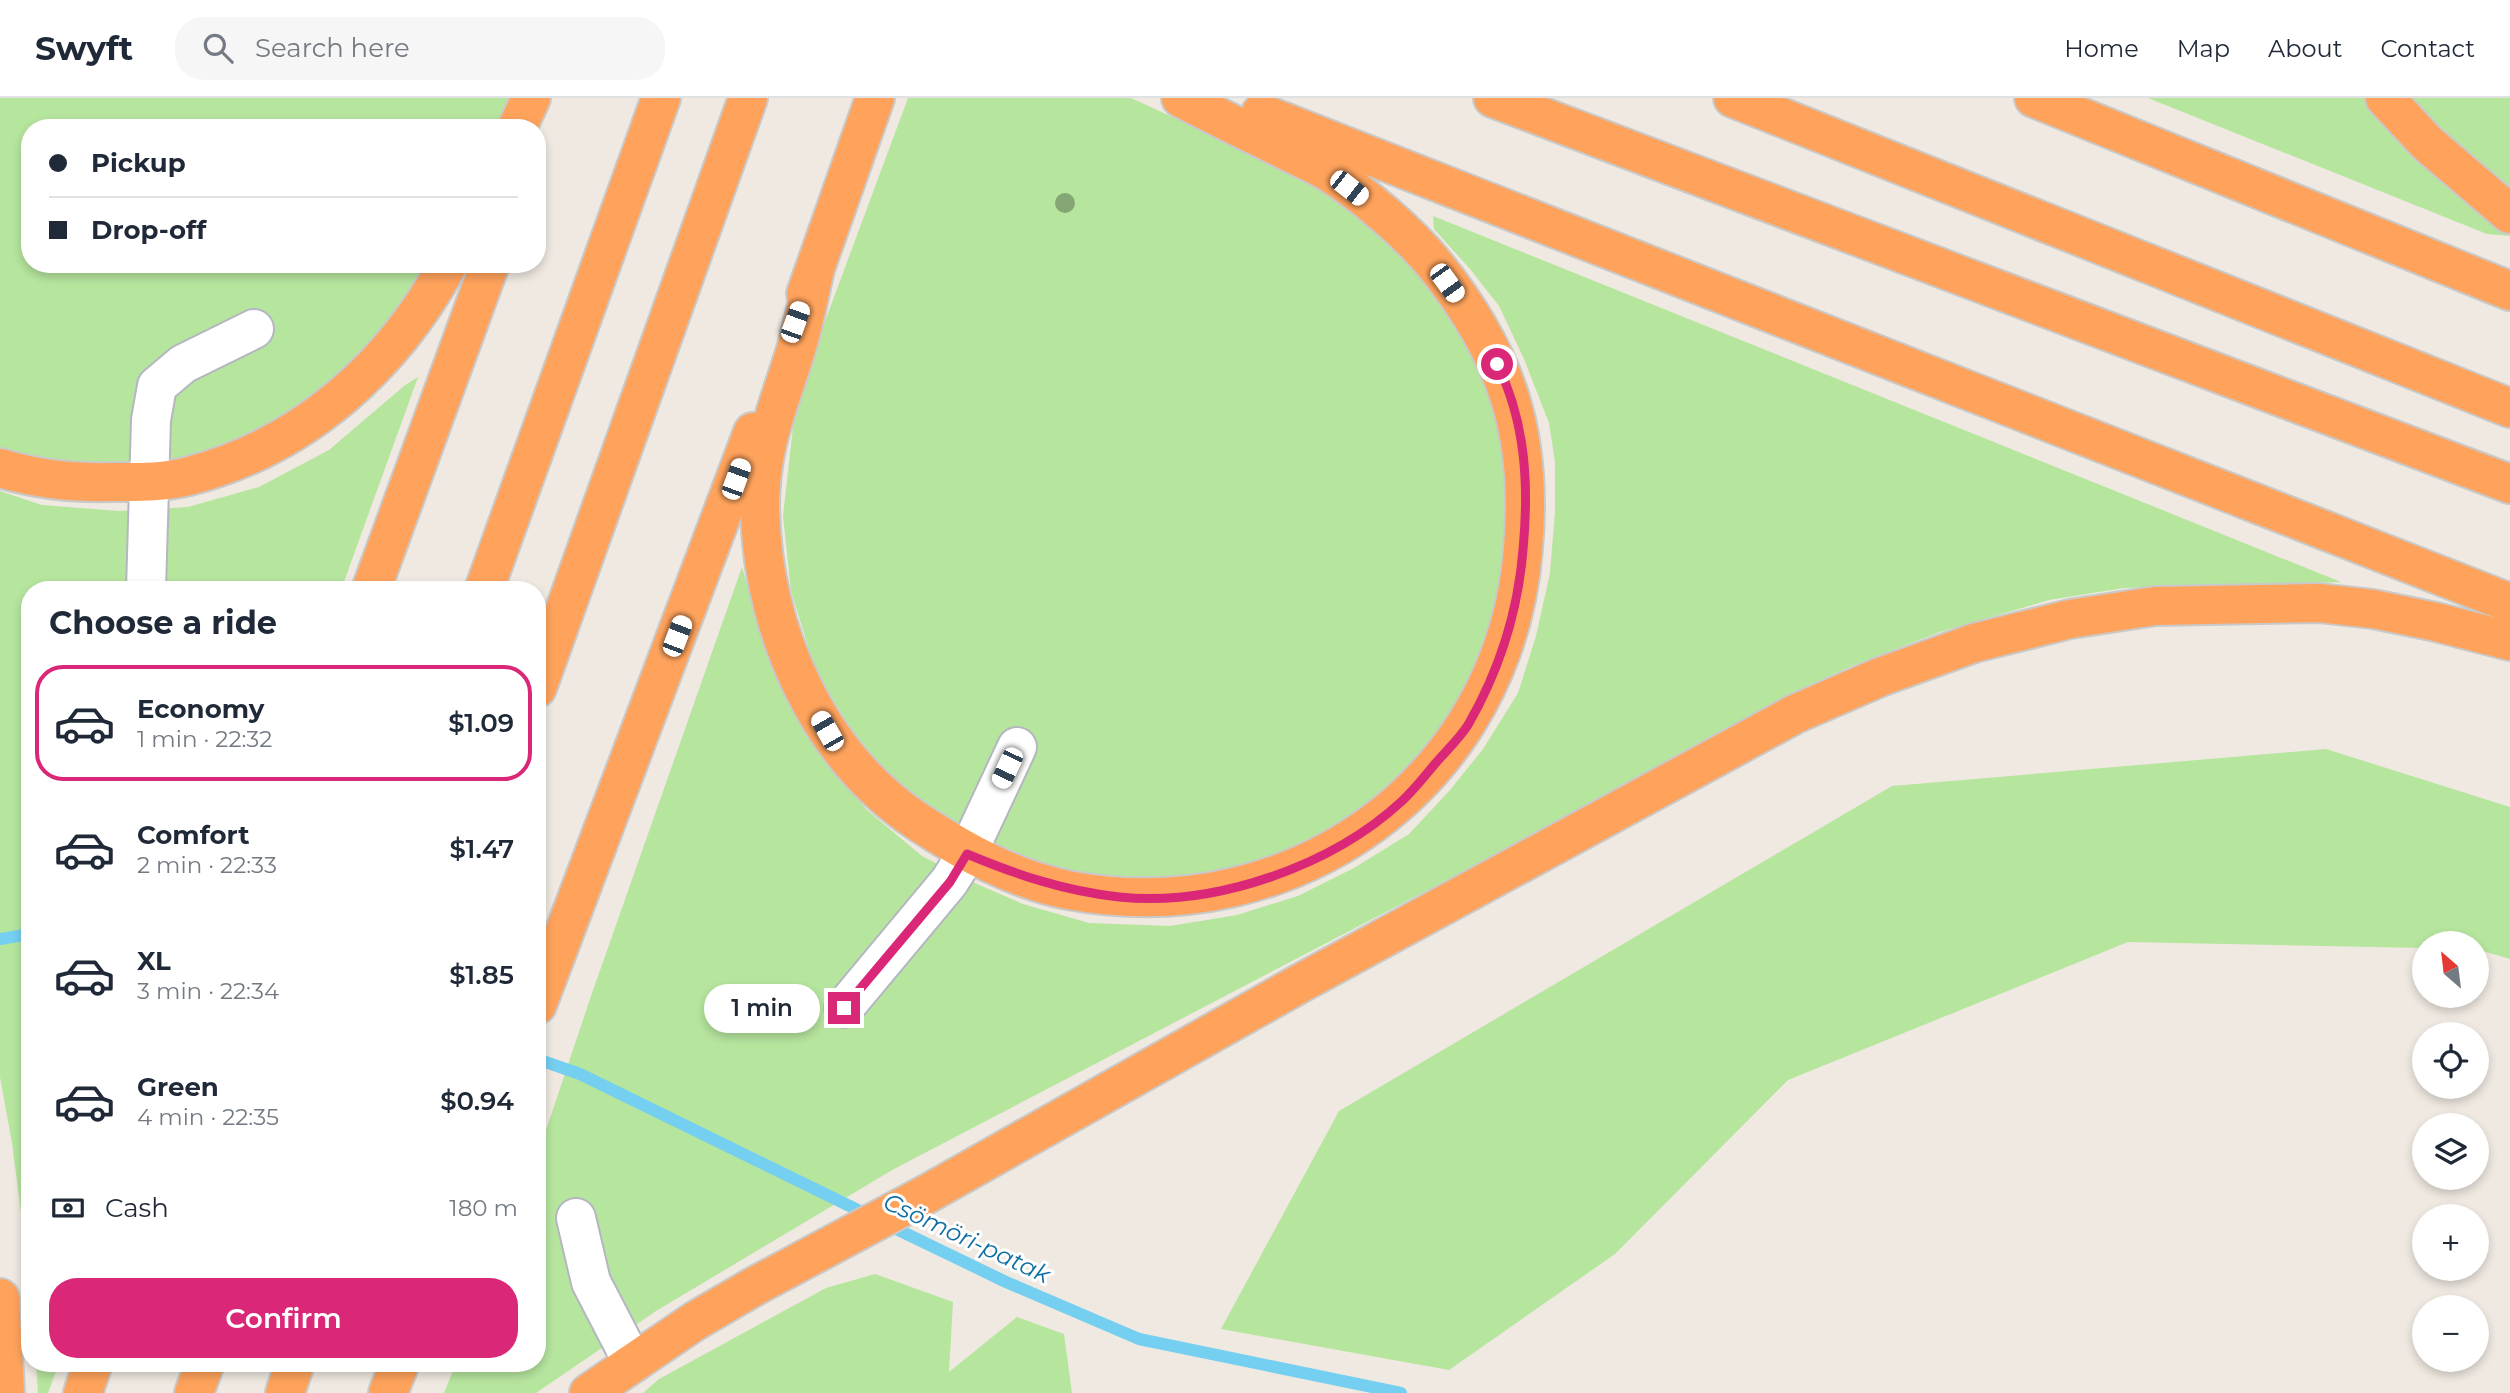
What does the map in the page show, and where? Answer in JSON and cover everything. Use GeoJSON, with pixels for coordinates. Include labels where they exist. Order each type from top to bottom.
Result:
{"type":"FeatureCollection","features":[{"type":"Feature","properties":{"kind":"highway"},"geometry":{"type":"LineString","coordinates":[[521,119],[531,98]]}},
{"type":"Feature","properties":{"kind":"highway"},"geometry":{"type":"LineString","coordinates":[[538,119],[545,98]]}},
{"type":"Feature","properties":{"kind":"highway"},"geometry":{"type":"LineString","coordinates":[[487,581],[661,98]]}},
{"type":"Feature","properties":{"kind":"highway"},"geometry":{"type":"LineString","coordinates":[[546,663],[748,98]]}},
{"type":"Feature","properties":{"kind":"highway"},"geometry":{"type":"LineString","coordinates":[[546,983],[815,269],[875,98]]}},
{"type":"Feature","properties":{"kind":"highway"},"geometry":{"type":"LineString","coordinates":[[815,269],[795,354],[770,426],[762,460],[760,508],[763,544],[778,622],[806,695],[848,761],[908,815],[967,854],[1004,870],[1064,889],[1122,897],[1179,897],[1235,888],[1286,872],[1354,838],[1403,801],[1466,727],[1493,674],[1511,625],[1522,571],[1526,484],[1522,439],[1507,384],[1476,323],[1433,263],[1391,220],[1328,172],[1181,98]]}},
{"type":"Feature","properties":{"kind":"highway"},"geometry":{"type":"LineString","coordinates":[[1221,98],[2510,603]]}},
{"type":"Feature","properties":{"kind":"highway"},"geometry":{"type":"LineString","coordinates":[[1493,98],[2510,484]]}},
{"type":"Feature","properties":{"kind":"highway"},"geometry":{"type":"LineString","coordinates":[[1733,98],[2510,408]]}},
{"type":"Feature","properties":{"kind":"highway"},"geometry":{"type":"LineString","coordinates":[[2034,98],[2510,291]]}},
{"type":"Feature","properties":{"kind":"highway"},"geometry":{"type":"LineString","coordinates":[[2385,98],[2427,143],[2506,211]]}},
{"type":"Feature","properties":{"kind":"highway"},"geometry":{"type":"LineString","coordinates":[[0,468],[21,475],[81,483],[150,482],[187,477],[225,465],[268,446],[313,420],[373,369],[408,328],[443,273]]}},
{"type":"Feature","properties":{"kind":"highway"},"geometry":{"type":"LineString","coordinates":[[374,581],[487,273]]}},
{"type":"Feature","properties":{"kind":"highway"},"geometry":{"type":"LineString","coordinates":[[589,1393],[695,1321],[927,1194],[1299,984],[1771,727],[1880,677],[1974,643],[2070,619],[2155,606],[2319,603],[2385,611],[2510,641]]}},
{"type":"Feature","properties":{"kind":"highway"},"geometry":{"type":"LineString","coordinates":[[0,1298],[5,1393]]}},
{"type":"Feature","properties":{"kind":"highway"},"geometry":{"type":"LineString","coordinates":[[83,1393],[90,1372]]}},
{"type":"Feature","properties":{"kind":"highway"},"geometry":{"type":"LineString","coordinates":[[194,1393],[202,1372]]}},
{"type":"Feature","properties":{"kind":"highway"},"geometry":{"type":"LineString","coordinates":[[285,1393],[292,1372]]}},
{"type":"Feature","properties":{"kind":"highway"},"geometry":{"type":"LineString","coordinates":[[388,1393],[396,1372]]}},
{"type":"Feature","properties":{"kind":"lane"},"geometry":{"type":"LineString","coordinates":[[146,581],[151,420],[158,386],[183,364],[254,329]]}},
{"type":"Feature","properties":{"kind":"lane"},"geometry":{"type":"LineString","coordinates":[[844,1008],[950,882],[967,854],[1017,747]]}},
{"type":"Feature","properties":{"kind":"lane"},"geometry":{"type":"LineString","coordinates":[[576,1218],[592,1282],[633,1363]]}},
{"type":"Feature","properties":{"kind":"green space"},"geometry":{"type":"Polygon","coordinates":[[[0,98],[519,98],[510,119],[21,119],[21,273],[435,273],[405,320],[282,428],[138,472],[0,456],[0,98]]]}},
{"type":"Feature","properties":{"kind":"green space"},"geometry":{"type":"Polygon","coordinates":[[[908,98],[1131,98],[1266,160],[1324,193],[1375,228],[1421,272],[1455,316],[1504,423],[1517,515],[1482,671],[1401,784],[1312,846],[1225,878],[1099,882],[985,849],[895,784],[851,730],[815,669],[791,591],[783,516],[793,427],[821,332],[908,98]]]}},
{"type":"Feature","properties":{"kind":"green space"},"geometry":{"type":"Polygon","coordinates":[[[2148,98],[2510,98],[2510,236],[2487,234],[2148,98]]]}},
{"type":"Feature","properties":{"kind":"green space"},"geometry":{"type":"Polygon","coordinates":[[[1433,216],[2341,582],[2124,588],[2049,600],[1940,632],[1854,665],[1781,698],[1644,777],[894,1169],[656,1311],[536,1393],[444,1393],[452,1372],[546,1372],[546,1130],[742,567],[762,636],[823,758],[867,810],[922,856],[1023,904],[1089,923],[1170,926],[1237,915],[1298,896],[1354,868],[1409,834],[1450,790],[1483,749],[1518,693],[1536,636],[1550,573],[1555,511],[1555,462],[1549,423],[1524,359],[1499,306],[1434,229],[1433,216]]]}},
{"type":"Feature","properties":{"kind":"green space"},"geometry":{"type":"Polygon","coordinates":[[[418,377],[344,581],[21,581],[21,1212],[0,1077],[0,491],[42,505],[119,511],[188,507],[259,487],[329,450],[418,377]]]}},
{"type":"Feature","properties":{"kind":"green space"},"geometry":{"type":"Polygon","coordinates":[[[2326,749],[2510,807],[2510,959],[2489,953],[2489,931],[2412,931],[2412,948],[2128,942],[1788,1080],[1615,1254],[1449,1370],[1221,1329],[1339,1111],[1892,786],[2326,749]]]}},
{"type":"Feature","properties":{"kind":"green space"},"geometry":{"type":"Polygon","coordinates":[[[875,1274],[953,1302],[949,1372],[1017,1317],[1064,1334],[1072,1393],[643,1393],[659,1379],[826,1288],[875,1274]]]}},
{"type":"Feature","properties":{"kind":"green space"},"geometry":{"type":"Polygon","coordinates":[[[37,1372],[56,1372],[48,1393],[38,1393],[37,1372]]]}},
{"type":"Feature","properties":{"kind":"waterway","name":"Csömöri-patak"},"geometry":{"type":"LineString","coordinates":[[0,939],[21,936]]}},
{"type":"Feature","properties":{"kind":"waterway","name":"Csömöri-patak"},"geometry":{"type":"LineString","coordinates":[[546,1062],[580,1074],[870,1216]]}},
{"type":"Feature","properties":{"kind":"waterway","name":"Csömöri-patak"},"geometry":{"type":"LineString","coordinates":[[886,1224],[1006,1282],[1139,1339],[1401,1393]]}},
{"type":"Feature","properties":{"kind":"route"},"geometry":{"type":"LineString","coordinates":[[844,1008],[950,882],[967,854],[1004,870],[1064,889],[1122,897],[1179,897],[1235,888],[1286,872],[1354,838],[1403,801],[1466,727],[1493,674],[1511,625],[1522,571],[1526,484],[1522,439],[1507,384],[1497,364]]}}]}
